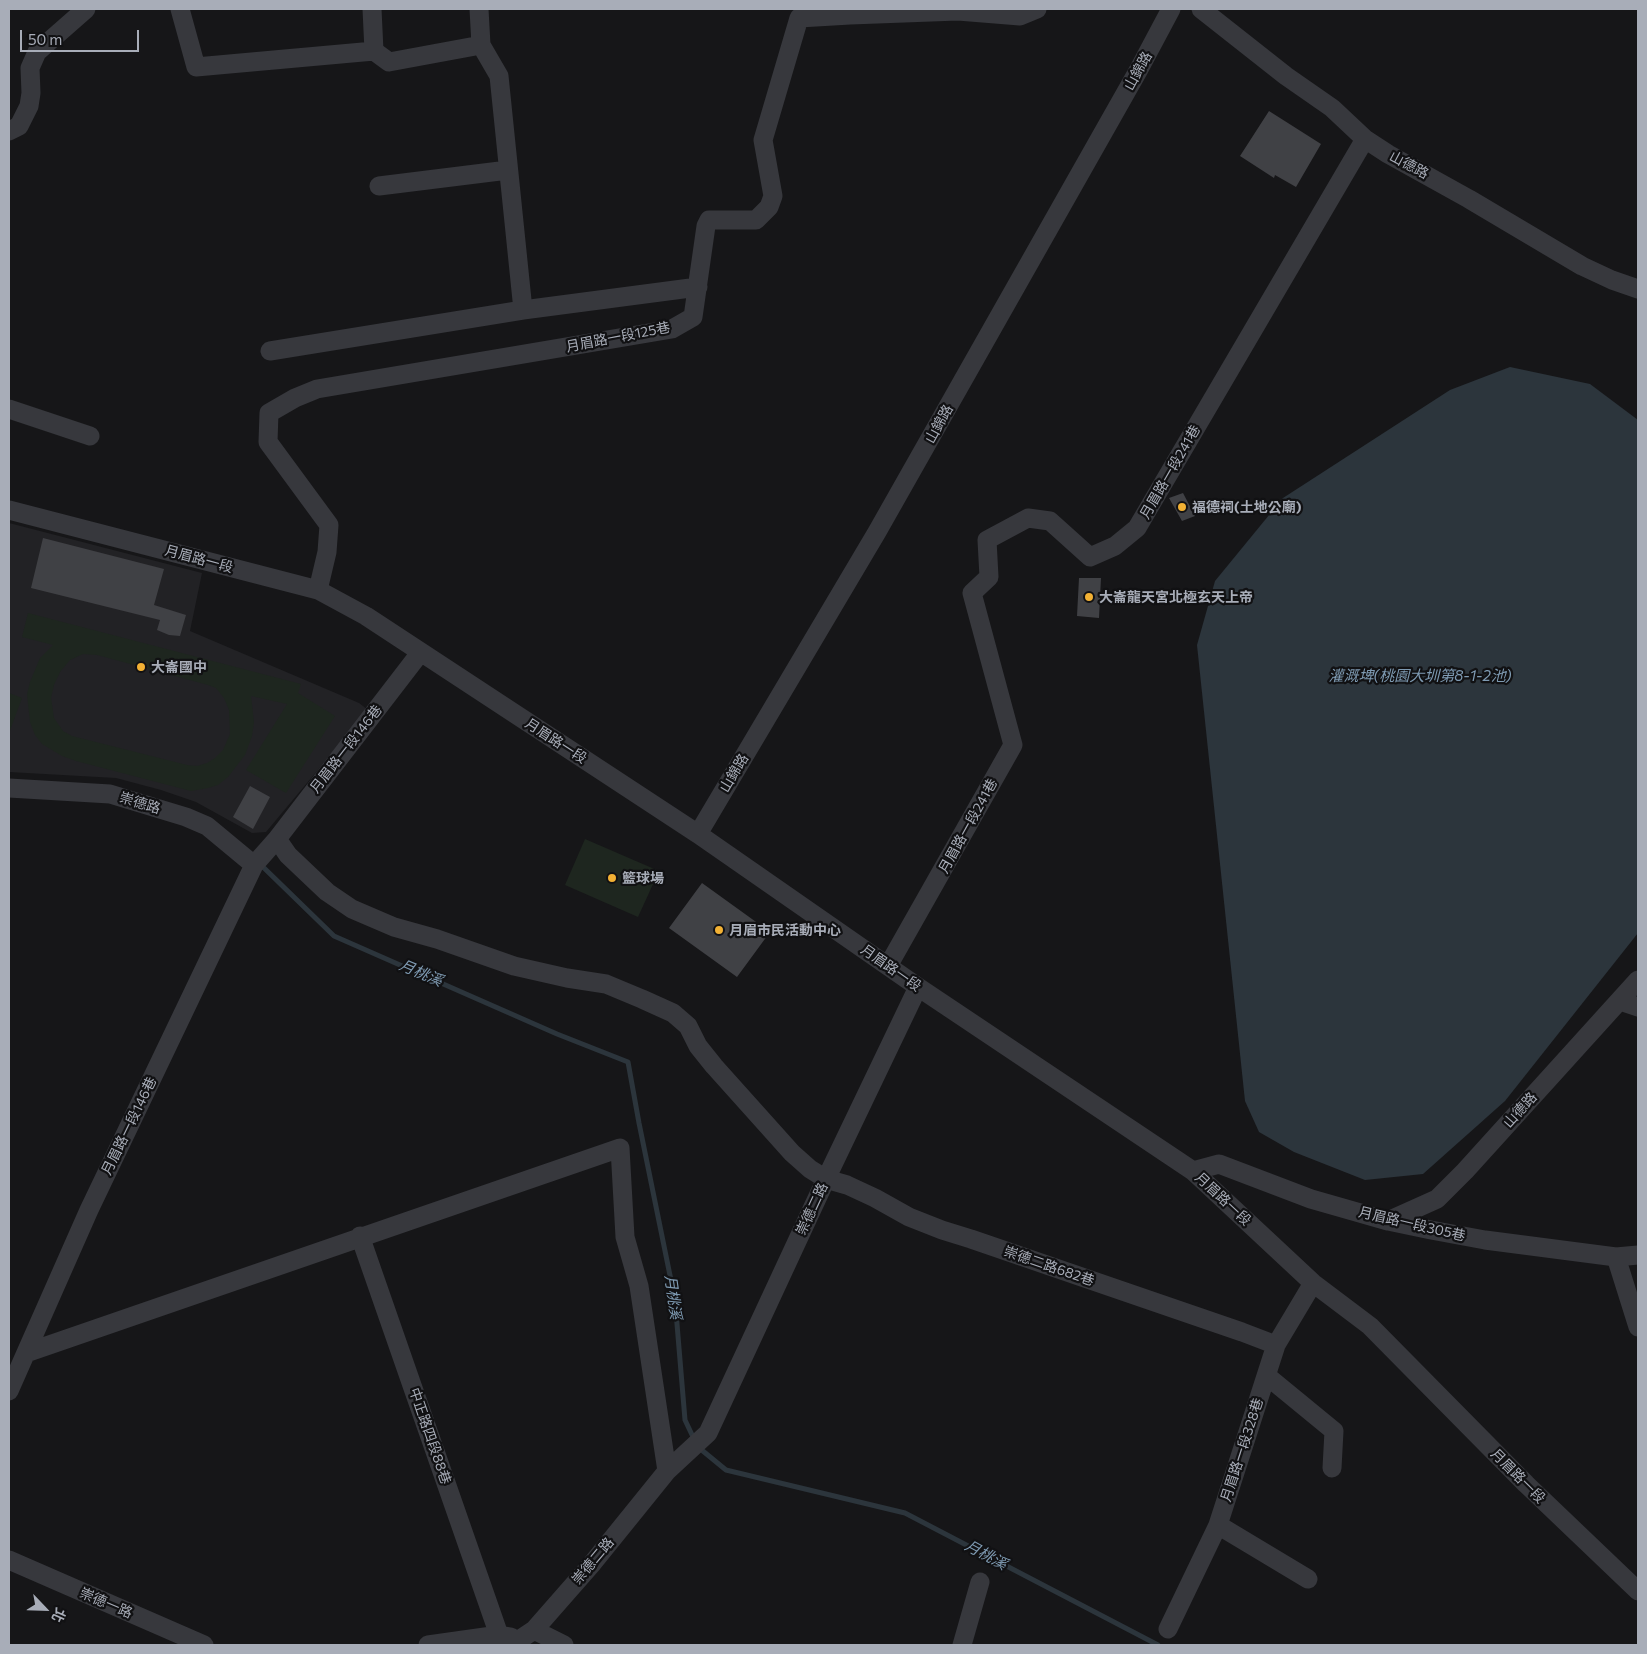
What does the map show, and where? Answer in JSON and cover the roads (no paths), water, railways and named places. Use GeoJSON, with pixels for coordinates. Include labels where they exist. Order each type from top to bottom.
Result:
{"type":"FeatureCollection","features":[{"type":"Feature","properties":{"kind":"street"},"geometry":{"type":"LineString","coordinates":[[9,131],[19,126],[28,106],[31,93],[30,68],[37,52],[86,9]]}},
{"type":"Feature","properties":{"kind":"street"},"geometry":{"type":"LineString","coordinates":[[180,9],[196,67],[374,51],[389,62],[481,45]]}},
{"type":"Feature","properties":{"kind":"street"},"geometry":{"type":"LineString","coordinates":[[372,9],[374,51]]}},
{"type":"Feature","properties":{"kind":"street"},"geometry":{"type":"LineString","coordinates":[[479,9],[481,45],[499,76],[523,310]]}},
{"type":"Feature","properties":{"kind":"street","name":"月眉路一段125巷"},"geometry":{"type":"LineString","coordinates":[[318,590],[327,552],[329,525],[268,442],[269,413],[295,398],[317,389],[672,329],[693,317],[706,226],[709,220],[756,220],[770,207],[773,196],[764,140],[799,18],[850,14],[958,11],[1020,16],[1037,9]]}},
{"type":"Feature","properties":{"kind":"street","name":"山錦路"},"geometry":{"type":"LineString","coordinates":[[698,834],[878,532],[1171,9]]}},
{"type":"Feature","properties":{"kind":"street","name":"山德路"},"geometry":{"type":"LineString","coordinates":[[1201,9],[1286,76],[1332,108],[1365,139],[1388,154],[1468,198],[1582,266],[1612,280],[1638,289]]}},
{"type":"Feature","properties":{"kind":"street","name":"月眉路一段241巷"},"geometry":{"type":"LineString","coordinates":[[888,966],[1013,745],[972,593],[989,578],[986,540],[1028,518],[1050,521],[1090,557],[1114,546],[1137,528],[1365,139]]}},
{"type":"Feature","properties":{"kind":"street"},"geometry":{"type":"LineString","coordinates":[[379,186],[508,170]]}},
{"type":"Feature","properties":{"kind":"street"},"geometry":{"type":"LineString","coordinates":[[270,350],[523,310],[698,287]]}},
{"type":"Feature","properties":{"kind":"street"},"geometry":{"type":"LineString","coordinates":[[9,409],[90,436]]}},
{"type":"Feature","properties":{"kind":"street","name":"月眉路一段"},"geometry":{"type":"LineString","coordinates":[[9,510],[318,590],[366,616],[698,834],[918,987],[1194,1170],[1312,1283],[1370,1326],[1526,1484],[1638,1591]]}},
{"type":"Feature","properties":{"kind":"street","name":"月眉路一段146巷"},"geometry":{"type":"LineString","coordinates":[[9,1390],[89,1210],[255,864],[420,653]]}},
{"type":"Feature","properties":{"kind":"street","name":"崇德路"},"geometry":{"type":"LineString","coordinates":[[9,788],[110,794],[186,817],[207,826],[255,864]]}},
{"type":"Feature","properties":{"kind":"street","name":"崇德二路682巷"},"geometry":{"type":"LineString","coordinates":[[274,842],[327,892],[352,909],[394,927],[437,939],[514,966],[567,978],[606,984],[642,998],[673,1014],[688,1026],[698,1046],[792,1153],[810,1169],[826,1178],[861,1192],[942,1230],[971,1238],[1276,1345]]}},
{"type":"Feature","properties":{"kind":"street","name":"山德路"},"geometry":{"type":"LineString","coordinates":[[1388,1221],[1437,1199],[1638,980]]}},
{"type":"Feature","properties":{"kind":"street","name":"崇德二路"},"geometry":{"type":"LineString","coordinates":[[524,1638],[591,1565],[667,1471],[708,1434],[826,1178],[918,987]]}},
{"type":"Feature","properties":{"kind":"street"},"geometry":{"type":"LineString","coordinates":[[1620,1001],[1638,1007]]}},
{"type":"Feature","properties":{"kind":"street"},"geometry":{"type":"LineString","coordinates":[[26,1352],[620,1148],[624,1237],[639,1286],[667,1471]]}},
{"type":"Feature","properties":{"kind":"street","name":"月眉路一段305巷"},"geometry":{"type":"LineString","coordinates":[[1194,1170],[1219,1164],[1311,1199],[1388,1221],[1431,1230],[1485,1240],[1616,1256],[1638,1255]]}},
{"type":"Feature","properties":{"kind":"street","name":"中正路四段88巷"},"geometry":{"type":"LineString","coordinates":[[360,1236],[499,1635]]}},
{"type":"Feature","properties":{"kind":"street"},"geometry":{"type":"LineString","coordinates":[[1616,1256],[1638,1327]]}},
{"type":"Feature","properties":{"kind":"street","name":"月眉路一段328巷"},"geometry":{"type":"LineString","coordinates":[[1168,1629],[1218,1525],[1276,1345],[1312,1283]]}},
{"type":"Feature","properties":{"kind":"street","name":"月眉路一段328巷"},"geometry":{"type":"LineString","coordinates":[[1267,1376],[1334,1431],[1332,1468]]}},
{"type":"Feature","properties":{"kind":"street"},"geometry":{"type":"LineString","coordinates":[[1218,1525],[1308,1579]]}},
{"type":"Feature","properties":{"kind":"street","name":"崇德一路"},"geometry":{"type":"LineString","coordinates":[[9,1560],[204,1645]]}},
{"type":"Feature","properties":{"kind":"street"},"geometry":{"type":"LineString","coordinates":[[962,1645],[980,1582]]}},
{"type":"Feature","properties":{"kind":"street"},"geometry":{"type":"LineString","coordinates":[[428,1645],[499,1635],[564,1645]]}},
{"type":"Feature","properties":{"kind":"water","name":"灌溉埤(桃園大圳第8-1-2池)"},"geometry":{"type":"Polygon","coordinates":[[[1510,367],[1590,384],[1638,420],[1638,933],[1505,1101],[1423,1174],[1365,1180],[1294,1152],[1259,1132],[1245,1101],[1197,645],[1215,581],[1283,498],[1450,390],[1510,367]]]}},
{"type":"Feature","properties":{"kind":"waterway","name":"月桃溪"},"geometry":{"type":"LineString","coordinates":[[262,866],[334,936],[557,1034],[628,1062],[675,1300],[685,1420],[694,1439]]}},
{"type":"Feature","properties":{"kind":"waterway","name":"月桃溪"},"geometry":{"type":"LineString","coordinates":[[698,1447],[726,1470],[905,1513],[1158,1645]]}},
{"type":"Feature","properties":{"kind":"place","name":"福德祠(土地公廟)"},"geometry":{"type":"Point","coordinates":[1182,507]}},
{"type":"Feature","properties":{"kind":"place","name":"大崙龍天宮北極玄天上帝"},"geometry":{"type":"Point","coordinates":[1089,597]}},
{"type":"Feature","properties":{"kind":"place","name":"大崙國中"},"geometry":{"type":"Point","coordinates":[141,667]}},
{"type":"Feature","properties":{"kind":"place","name":"籃球場"},"geometry":{"type":"Point","coordinates":[612,878]}},
{"type":"Feature","properties":{"kind":"place","name":"月眉市民活動中心"},"geometry":{"type":"Point","coordinates":[719,930]}}]}
